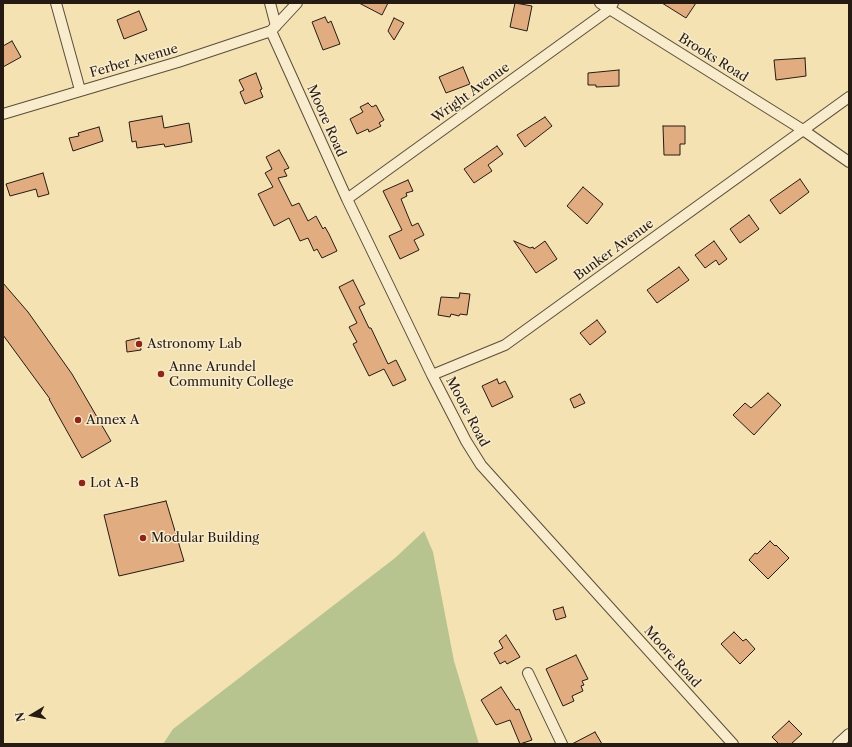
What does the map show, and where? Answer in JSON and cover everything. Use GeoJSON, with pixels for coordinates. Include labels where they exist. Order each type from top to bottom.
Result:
{"type":"FeatureCollection","features":[{"type":"Feature","properties":{"kind":"street"},"geometry":{"type":"LineString","coordinates":[[56,3],[80,90]]}},
{"type":"Feature","properties":{"kind":"street","name":"Moore Road"},"geometry":{"type":"LineString","coordinates":[[270,3],[274,28],[347,199],[432,375],[466,441],[481,464],[733,744]]}},
{"type":"Feature","properties":{"kind":"street"},"geometry":{"type":"LineString","coordinates":[[274,28],[297,3]]}},
{"type":"Feature","properties":{"kind":"street","name":"Brooks Road"},"geometry":{"type":"LineString","coordinates":[[600,3],[612,6],[803,130],[849,162]]}},
{"type":"Feature","properties":{"kind":"street","name":"Wright Avenue"},"geometry":{"type":"LineString","coordinates":[[347,199],[612,6]]}},
{"type":"Feature","properties":{"kind":"street","name":"Ferber Avenue"},"geometry":{"type":"LineString","coordinates":[[3,114],[178,62],[274,28]]}},
{"type":"Feature","properties":{"kind":"street","name":"Bunker Avenue"},"geometry":{"type":"LineString","coordinates":[[432,375],[505,345],[849,97]]}},
{"type":"Feature","properties":{"kind":"street"},"geometry":{"type":"LineString","coordinates":[[528,673],[562,744]]}},
{"type":"Feature","properties":{"kind":"street"},"geometry":{"type":"LineString","coordinates":[[838,744],[849,734]]}},
{"type":"Feature","properties":{"kind":"green space"},"geometry":{"type":"Polygon","coordinates":[[[424,531],[433,552],[454,661],[479,744],[163,744],[173,729],[395,558],[424,531]]]}},
{"type":"Feature","properties":{"kind":"building"},"geometry":{"type":"Polygon","coordinates":[[[359,3],[388,3],[382,15],[359,3]]]}},
{"type":"Feature","properties":{"kind":"building"},"geometry":{"type":"Polygon","coordinates":[[[515,3],[532,6],[527,31],[510,27],[515,3]]]}},
{"type":"Feature","properties":{"kind":"building"},"geometry":{"type":"Polygon","coordinates":[[[662,3],[696,3],[686,18],[662,3]]]}},
{"type":"Feature","properties":{"kind":"building"},"geometry":{"type":"Polygon","coordinates":[[[139,11],[147,30],[124,39],[117,20],[139,11]]]}},
{"type":"Feature","properties":{"kind":"building"},"geometry":{"type":"Polygon","coordinates":[[[325,17],[328,23],[331,21],[340,44],[323,50],[312,22],[325,17]]]}},
{"type":"Feature","properties":{"kind":"building"},"geometry":{"type":"Polygon","coordinates":[[[394,18],[404,23],[394,40],[388,31],[394,18]]]}},
{"type":"Feature","properties":{"kind":"building"},"geometry":{"type":"Polygon","coordinates":[[[12,41],[21,57],[3,67],[3,46],[12,41]]]}},
{"type":"Feature","properties":{"kind":"building"},"geometry":{"type":"Polygon","coordinates":[[[805,58],[806,76],[776,80],[774,60],[805,58]]]}},
{"type":"Feature","properties":{"kind":"building"},"geometry":{"type":"Polygon","coordinates":[[[463,67],[470,84],[446,93],[439,77],[463,67]]]}},
{"type":"Feature","properties":{"kind":"building"},"geometry":{"type":"Polygon","coordinates":[[[619,70],[619,86],[596,87],[596,85],[588,85],[588,73],[619,70]]]}},
{"type":"Feature","properties":{"kind":"building"},"geometry":{"type":"Polygon","coordinates":[[[256,73],[262,89],[260,90],[263,97],[245,104],[240,92],[244,90],[239,80],[256,73]]]}},
{"type":"Feature","properties":{"kind":"building"},"geometry":{"type":"Polygon","coordinates":[[[368,103],[372,107],[376,105],[384,120],[379,123],[381,126],[369,132],[368,129],[357,134],[350,119],[363,112],[360,107],[368,103]]]}},
{"type":"Feature","properties":{"kind":"building"},"geometry":{"type":"Polygon","coordinates":[[[162,116],[164,128],[189,123],[192,142],[165,147],[164,144],[137,148],[136,141],[132,142],[129,122],[162,116]]]}},
{"type":"Feature","properties":{"kind":"building"},"geometry":{"type":"Polygon","coordinates":[[[545,117],[552,126],[525,147],[517,135],[545,117]]]}},
{"type":"Feature","properties":{"kind":"building"},"geometry":{"type":"Polygon","coordinates":[[[663,126],[685,126],[685,144],[680,144],[680,155],[664,155],[663,126]]]}},
{"type":"Feature","properties":{"kind":"building"},"geometry":{"type":"Polygon","coordinates":[[[99,127],[103,141],[73,151],[69,138],[79,136],[78,133],[99,127]]]}},
{"type":"Feature","properties":{"kind":"building"},"geometry":{"type":"Polygon","coordinates":[[[497,146],[503,154],[488,165],[492,171],[474,183],[464,169],[497,146]]]}},
{"type":"Feature","properties":{"kind":"building"},"geometry":{"type":"Polygon","coordinates":[[[279,150],[289,168],[284,170],[287,176],[278,178],[292,206],[299,203],[308,221],[316,216],[323,229],[325,227],[337,251],[322,258],[317,249],[314,251],[308,238],[300,241],[289,218],[274,226],[258,194],[273,187],[265,173],[272,169],[266,157],[279,150]]]}},
{"type":"Feature","properties":{"kind":"building"},"geometry":{"type":"Polygon","coordinates":[[[43,173],[49,194],[38,197],[36,189],[10,196],[6,184],[43,173]]]}},
{"type":"Feature","properties":{"kind":"building"},"geometry":{"type":"Polygon","coordinates":[[[800,179],[809,192],[780,214],[770,200],[800,179]]]}},
{"type":"Feature","properties":{"kind":"building"},"geometry":{"type":"Polygon","coordinates":[[[408,180],[413,191],[406,193],[407,196],[401,199],[412,226],[418,223],[424,235],[414,240],[419,250],[400,259],[389,236],[402,230],[383,191],[408,180]]]}},
{"type":"Feature","properties":{"kind":"building"},"geometry":{"type":"Polygon","coordinates":[[[583,187],[603,204],[587,224],[567,206],[583,187]]]}},
{"type":"Feature","properties":{"kind":"building"},"geometry":{"type":"Polygon","coordinates":[[[749,215],[759,229],[740,243],[730,229],[749,215]]]}},
{"type":"Feature","properties":{"kind":"building"},"geometry":{"type":"Polygon","coordinates":[[[514,241],[530,248],[533,247],[534,249],[545,241],[557,259],[536,273],[514,241]]]}},
{"type":"Feature","properties":{"kind":"building"},"geometry":{"type":"Polygon","coordinates":[[[714,241],[727,259],[719,265],[716,260],[705,268],[695,255],[714,241]]]}},
{"type":"Feature","properties":{"kind":"building"},"geometry":{"type":"Polygon","coordinates":[[[679,267],[689,280],[657,303],[647,290],[679,267]]]}},
{"type":"Feature","properties":{"kind":"building"},"geometry":{"type":"Polygon","coordinates":[[[353,280],[365,304],[359,307],[388,364],[396,360],[406,380],[393,386],[384,369],[369,376],[353,344],[357,342],[349,327],[357,323],[339,287],[353,280]]]}},
{"type":"Feature","properties":{"kind":"building"},"geometry":{"type":"Polygon","coordinates":[[[3,283],[28,312],[72,374],[111,441],[82,458],[50,399],[3,335],[3,283]]]}},
{"type":"Feature","properties":{"kind":"building"},"geometry":{"type":"Polygon","coordinates":[[[460,293],[470,294],[467,315],[460,314],[459,316],[451,314],[450,317],[438,315],[441,297],[459,298],[460,293]]]}},
{"type":"Feature","properties":{"kind":"building"},"geometry":{"type":"Polygon","coordinates":[[[597,320],[606,332],[590,345],[580,333],[597,320]]]}},
{"type":"Feature","properties":{"kind":"building","name":"Astronomy Lab"},"geometry":{"type":"Polygon","coordinates":[[[139,338],[141,350],[127,352],[126,341],[139,338]]]}},
{"type":"Feature","properties":{"kind":"building"},"geometry":{"type":"Polygon","coordinates":[[[497,379],[499,384],[505,381],[513,397],[492,407],[482,386],[497,379]]]}},
{"type":"Feature","properties":{"kind":"building"},"geometry":{"type":"Polygon","coordinates":[[[768,393],[781,405],[754,435],[733,415],[745,403],[751,408],[768,393]]]}},
{"type":"Feature","properties":{"kind":"building"},"geometry":{"type":"Polygon","coordinates":[[[580,394],[585,403],[574,408],[570,399],[580,394]]]}},
{"type":"Feature","properties":{"kind":"building","name":"Modular Building"},"geometry":{"type":"Polygon","coordinates":[[[166,501],[184,561],[119,576],[104,515],[166,501]]]}},
{"type":"Feature","properties":{"kind":"building"},"geometry":{"type":"Polygon","coordinates":[[[770,541],[789,558],[768,579],[749,560],[770,541]]]}},
{"type":"Feature","properties":{"kind":"building"},"geometry":{"type":"Polygon","coordinates":[[[563,607],[566,617],[556,620],[553,610],[563,607]]]}},
{"type":"Feature","properties":{"kind":"building"},"geometry":{"type":"Polygon","coordinates":[[[734,632],[743,641],[746,639],[755,649],[740,664],[721,644],[734,632]]]}},
{"type":"Feature","properties":{"kind":"building"},"geometry":{"type":"Polygon","coordinates":[[[506,635],[520,657],[507,664],[505,661],[500,664],[494,653],[503,648],[499,641],[506,635]]]}},
{"type":"Feature","properties":{"kind":"building"},"geometry":{"type":"Polygon","coordinates":[[[576,655],[588,679],[582,681],[584,685],[581,686],[583,691],[572,696],[574,701],[563,706],[546,669],[576,655]]]}},
{"type":"Feature","properties":{"kind":"building"},"geometry":{"type":"Polygon","coordinates":[[[501,687],[516,710],[519,709],[532,740],[520,744],[510,720],[496,725],[481,700],[501,687]]]}},
{"type":"Feature","properties":{"kind":"building"},"geometry":{"type":"Polygon","coordinates":[[[789,721],[802,734],[791,744],[779,744],[772,737],[789,721]]]}},
{"type":"Feature","properties":{"kind":"building"},"geometry":{"type":"Polygon","coordinates":[[[595,732],[602,744],[572,744],[595,732]]]}},
{"type":"Feature","properties":{"kind":"place","name":"Astronomy Lab"},"geometry":{"type":"Point","coordinates":[139,344]}},
{"type":"Feature","properties":{"kind":"place","name":"Anne Arundel Community College"},"geometry":{"type":"Point","coordinates":[161,374]}},
{"type":"Feature","properties":{"kind":"place","name":"Annex A"},"geometry":{"type":"Point","coordinates":[78,420]}},
{"type":"Feature","properties":{"kind":"place","name":"Lot A-B"},"geometry":{"type":"Point","coordinates":[82,483]}},
{"type":"Feature","properties":{"kind":"place","name":"Modular Building"},"geometry":{"type":"Point","coordinates":[143,538]}}]}
